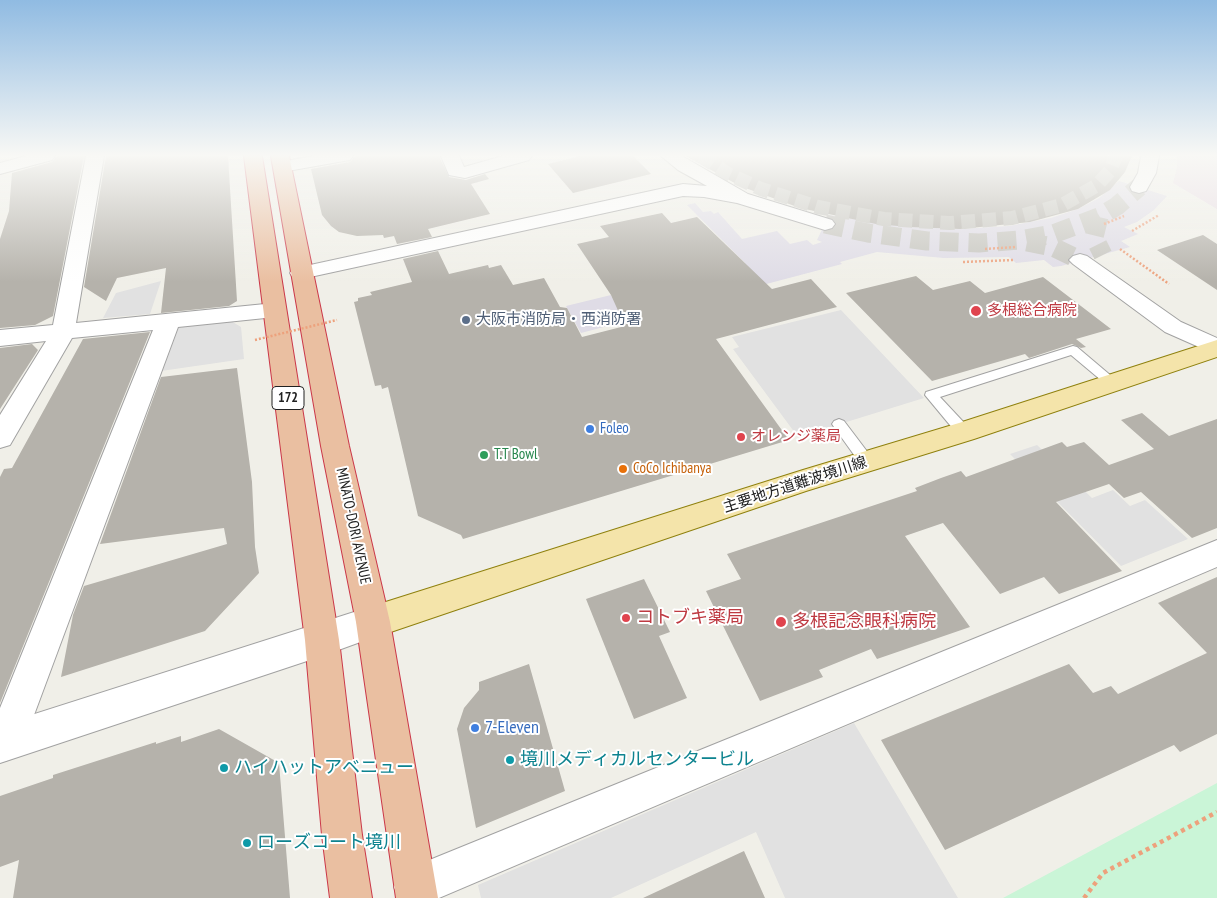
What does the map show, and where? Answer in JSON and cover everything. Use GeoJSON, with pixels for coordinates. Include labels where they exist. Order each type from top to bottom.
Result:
{"type":"FeatureCollection","features":[{"type":"Feature","properties":{"kind":"highway","name":"172"},"geometry":{"type":"LineString","coordinates":[[259,198],[322,640],[342,835],[351,898]]}},
{"type":"Feature","properties":{"kind":"highway","name":"MINATO-DORI AVENUE"},"geometry":{"type":"LineString","coordinates":[[288,198],[300,273],[373,622],[416,893]]}},
{"type":"Feature","properties":{"kind":"main road","name":"主要地方道難波境川線"},"geometry":{"type":"LineString","coordinates":[[373,622],[964,432],[1217,347]]}},
{"type":"Feature","properties":{"kind":"street"},"geometry":{"type":"LineString","coordinates":[[0,438],[63,333],[87,198]]}},
{"type":"Feature","properties":{"kind":"street"},"geometry":{"type":"LineString","coordinates":[[300,273],[647,198]]}},
{"type":"Feature","properties":{"kind":"street"},"geometry":{"type":"LineString","coordinates":[[741,198],[825,224]]}},
{"type":"Feature","properties":{"kind":"street"},"geometry":{"type":"LineString","coordinates":[[1111,252],[1217,347]]}},
{"type":"Feature","properties":{"kind":"street"},"geometry":{"type":"LineString","coordinates":[[1080,260],[1173,327],[1217,347]]}},
{"type":"Feature","properties":{"kind":"street"},"geometry":{"type":"LineString","coordinates":[[0,338],[275,310]]}},
{"type":"Feature","properties":{"kind":"street"},"geometry":{"type":"LineString","coordinates":[[2,743],[169,320]]}},
{"type":"Feature","properties":{"kind":"street"},"geometry":{"type":"LineString","coordinates":[[416,893],[1217,553]]}},
{"type":"Feature","properties":{"kind":"street"},"geometry":{"type":"LineString","coordinates":[[2,743],[373,622]]}},
{"type":"Feature","properties":{"kind":"lane"},"geometry":{"type":"LineString","coordinates":[[964,432],[930,395],[1073,350],[1112,383]]}},
{"type":"Feature","properties":{"kind":"lane"},"geometry":{"type":"LineString","coordinates":[[840,424],[867,462]]}},
{"type":"Feature","properties":{"kind":"path"},"geometry":{"type":"LineString","coordinates":[[1132,231],[1159,215]]}},
{"type":"Feature","properties":{"kind":"path"},"geometry":{"type":"LineString","coordinates":[[1104,224],[1124,216]]}},
{"type":"Feature","properties":{"kind":"path"},"geometry":{"type":"LineString","coordinates":[[985,249],[1016,247]]}},
{"type":"Feature","properties":{"kind":"path"},"geometry":{"type":"LineString","coordinates":[[1111,252],[1168,284]]}},
{"type":"Feature","properties":{"kind":"path"},"geometry":{"type":"LineString","coordinates":[[963,262],[1013,260]]}},
{"type":"Feature","properties":{"kind":"path"},"geometry":{"type":"LineString","coordinates":[[255,340],[337,320]]}},
{"type":"Feature","properties":{"kind":"path"},"geometry":{"type":"LineString","coordinates":[[1084,898],[1103,873],[1217,812]]}},
{"type":"Feature","properties":{"kind":"shaded area"},"geometry":{"type":"Polygon","coordinates":[[[1099,198],[1165,198],[1154,210],[1137,222],[1124,227],[1138,234],[1121,241],[1130,247],[1061,266],[1053,267],[1044,260],[1016,263],[1009,257],[944,258],[877,252],[840,262],[842,264],[581,333],[566,306],[611,295],[612,297],[745,263],[687,205],[695,203],[703,212],[711,211],[714,214],[718,212],[742,239],[777,231],[790,244],[807,240],[813,245],[822,242],[817,240],[829,215],[909,227],[960,229],[1009,226],[1051,218],[1078,209],[1099,198]]]}},
{"type":"Feature","properties":{"kind":"shaded area"},"geometry":{"type":"Polygon","coordinates":[[[1198,198],[1217,198],[1217,209],[1198,198]]]}},
{"type":"Feature","properties":{"kind":"shaded area"},"geometry":{"type":"Polygon","coordinates":[[[161,281],[150,314],[103,318],[116,293],[161,281]]]}},
{"type":"Feature","properties":{"kind":"shaded area"},"geometry":{"type":"Polygon","coordinates":[[[841,310],[924,398],[798,437],[733,349],[739,347],[732,337],[841,310]]]}},
{"type":"Feature","properties":{"kind":"shaded area"},"geometry":{"type":"Polygon","coordinates":[[[231,321],[241,327],[244,359],[161,371],[175,328],[231,321]]]}},
{"type":"Feature","properties":{"kind":"shaded area"},"geometry":{"type":"Polygon","coordinates":[[[1037,445],[1092,498],[1113,490],[1130,506],[1145,500],[1188,539],[1121,566],[1010,454],[1037,445]]]}},
{"type":"Feature","properties":{"kind":"shaded area"},"geometry":{"type":"Polygon","coordinates":[[[854,723],[958,898],[785,898],[756,832],[611,898],[481,898],[478,885],[854,723]]]}},
{"type":"Feature","properties":{"kind":"green space"},"geometry":{"type":"Polygon","coordinates":[[[1217,783],[1217,898],[1003,898],[1217,783]]]}},
{"type":"Feature","properties":{"kind":"building"},"geometry":{"type":"Polygon","coordinates":[[[10,198],[76,198],[53,316],[35,325],[0,328],[0,239],[9,211],[10,198]]]}},
{"type":"Feature","properties":{"kind":"building"},"geometry":{"type":"Polygon","coordinates":[[[99,198],[231,198],[237,301],[229,306],[161,313],[166,268],[117,278],[106,301],[84,287],[99,198]]]}},
{"type":"Feature","properties":{"kind":"building"},"geometry":{"type":"Polygon","coordinates":[[[318,198],[480,198],[490,214],[428,229],[432,237],[397,244],[394,236],[384,238],[383,235],[357,236],[339,232],[322,215],[318,198]]]}},
{"type":"Feature","properties":{"kind":"building"},"geometry":{"type":"Polygon","coordinates":[[[772,198],[1097,198],[1078,209],[1030,222],[960,229],[876,224],[800,208],[772,198]]]}},
{"type":"Feature","properties":{"kind":"building"},"geometry":{"type":"Polygon","coordinates":[[[662,213],[671,223],[697,217],[772,289],[811,279],[837,307],[716,339],[789,440],[463,539],[461,535],[418,516],[388,387],[382,389],[381,385],[375,386],[354,302],[358,301],[358,298],[372,295],[370,292],[412,282],[403,259],[438,251],[449,274],[488,265],[489,268],[501,265],[513,285],[544,278],[560,307],[567,308],[582,337],[625,326],[611,295],[577,244],[609,237],[600,226],[662,213]]]}},
{"type":"Feature","properties":{"kind":"building"},"geometry":{"type":"Polygon","coordinates":[[[1203,235],[1217,244],[1217,290],[1157,250],[1203,235]]]}},
{"type":"Feature","properties":{"kind":"building","name":"多根総合病院"},"geometry":{"type":"Polygon","coordinates":[[[916,276],[933,290],[970,281],[985,293],[1043,277],[1111,329],[1076,339],[1086,347],[1081,348],[1072,344],[1029,358],[1025,354],[932,381],[846,293],[916,276]]]}},
{"type":"Feature","properties":{"kind":"building"},"geometry":{"type":"Polygon","coordinates":[[[150,332],[0,703],[0,477],[4,469],[12,468],[83,339],[150,332]]]}},
{"type":"Feature","properties":{"kind":"building"},"geometry":{"type":"Polygon","coordinates":[[[32,344],[38,350],[0,409],[0,348],[32,344]]]}},
{"type":"Feature","properties":{"kind":"building"},"geometry":{"type":"Polygon","coordinates":[[[237,368],[252,482],[255,547],[259,573],[205,631],[61,677],[73,615],[84,586],[227,544],[224,528],[100,544],[161,377],[237,368]]]}},
{"type":"Feature","properties":{"kind":"building"},"geometry":{"type":"Polygon","coordinates":[[[1142,413],[1169,436],[1217,419],[1217,528],[1192,538],[1141,492],[1124,498],[1109,484],[1056,502],[1122,571],[1059,594],[1044,577],[1000,594],[943,523],[905,536],[970,627],[877,659],[871,649],[819,670],[823,677],[760,701],[706,591],[741,579],[727,554],[917,491],[915,488],[961,471],[966,477],[1062,442],[1067,447],[1084,442],[1109,465],[1154,449],[1121,420],[1142,413]]]}},
{"type":"Feature","properties":{"kind":"building"},"geometry":{"type":"Polygon","coordinates":[[[1217,577],[1217,734],[1180,752],[1174,745],[945,850],[881,740],[1069,664],[1093,693],[1111,686],[1118,694],[1207,653],[1158,603],[1217,577]]]}},
{"type":"Feature","properties":{"kind":"building"},"geometry":{"type":"Polygon","coordinates":[[[644,579],[670,632],[659,636],[687,698],[634,719],[586,599],[644,579]]]}},
{"type":"Feature","properties":{"kind":"building","name":"境川メディカルセンタービル"},"geometry":{"type":"Polygon","coordinates":[[[529,664],[565,791],[476,828],[457,729],[464,708],[479,690],[479,682],[529,664]]]}},
{"type":"Feature","properties":{"kind":"building"},"geometry":{"type":"Polygon","coordinates":[[[219,729],[279,763],[290,898],[13,898],[19,860],[0,867],[0,796],[53,778],[53,775],[156,742],[156,744],[181,736],[181,742],[219,729]]]}},
{"type":"Feature","properties":{"kind":"building"},"geometry":{"type":"Polygon","coordinates":[[[744,851],[765,898],[643,898],[744,851]]]}},
{"type":"Feature","properties":{"kind":"tunnel"},"geometry":{"type":"LineString","coordinates":[[789,198],[818,207],[884,219],[950,223],[1012,218],[1062,205],[1075,198]]}},
{"type":"Feature","properties":{"kind":"tunnel"},"geometry":{"type":"LineString","coordinates":[[1099,217],[1126,198]]}},
{"type":"Feature","properties":{"kind":"tunnel"},"geometry":{"type":"LineString","coordinates":[[825,224],[868,233],[927,241],[979,243],[1020,240],[1053,234],[1099,217]]}},
{"type":"Feature","properties":{"kind":"tunnel"},"geometry":{"type":"LineString","coordinates":[[1099,217],[1094,237],[1103,255]]}},
{"type":"Feature","properties":{"kind":"tunnel"},"geometry":{"type":"LineString","coordinates":[[1027,242],[1053,247],[1080,260]]}},
{"type":"Feature","properties":{"kind":"place","name":"多根総合病院"},"geometry":{"type":"Point","coordinates":[976,311]}},
{"type":"Feature","properties":{"kind":"place","name":"大阪市消防局・西消防署"},"geometry":{"type":"Point","coordinates":[466,320]}},
{"type":"Feature","properties":{"kind":"place","name":"Foleo"},"geometry":{"type":"Point","coordinates":[590,429]}},
{"type":"Feature","properties":{"kind":"place","name":"オレンジ薬局"},"geometry":{"type":"Point","coordinates":[741,437]}},
{"type":"Feature","properties":{"kind":"place","name":"T.T Bowl"},"geometry":{"type":"Point","coordinates":[484,455]}},
{"type":"Feature","properties":{"kind":"place","name":"CoCo Ichibanya"},"geometry":{"type":"Point","coordinates":[623,469]}},
{"type":"Feature","properties":{"kind":"place","name":"コトブキ薬局"},"geometry":{"type":"Point","coordinates":[626,618]}},
{"type":"Feature","properties":{"kind":"place","name":"多根記念眼科病院"},"geometry":{"type":"Point","coordinates":[781,622]}},
{"type":"Feature","properties":{"kind":"place","name":"7-Eleven"},"geometry":{"type":"Point","coordinates":[475,728]}},
{"type":"Feature","properties":{"kind":"place","name":"境川メディカルセンタービル"},"geometry":{"type":"Point","coordinates":[510,760]}},
{"type":"Feature","properties":{"kind":"place","name":"ハイハットアベニュー"},"geometry":{"type":"Point","coordinates":[224,768]}},
{"type":"Feature","properties":{"kind":"place","name":"ローズコート境川"},"geometry":{"type":"Point","coordinates":[247,843]}}]}
